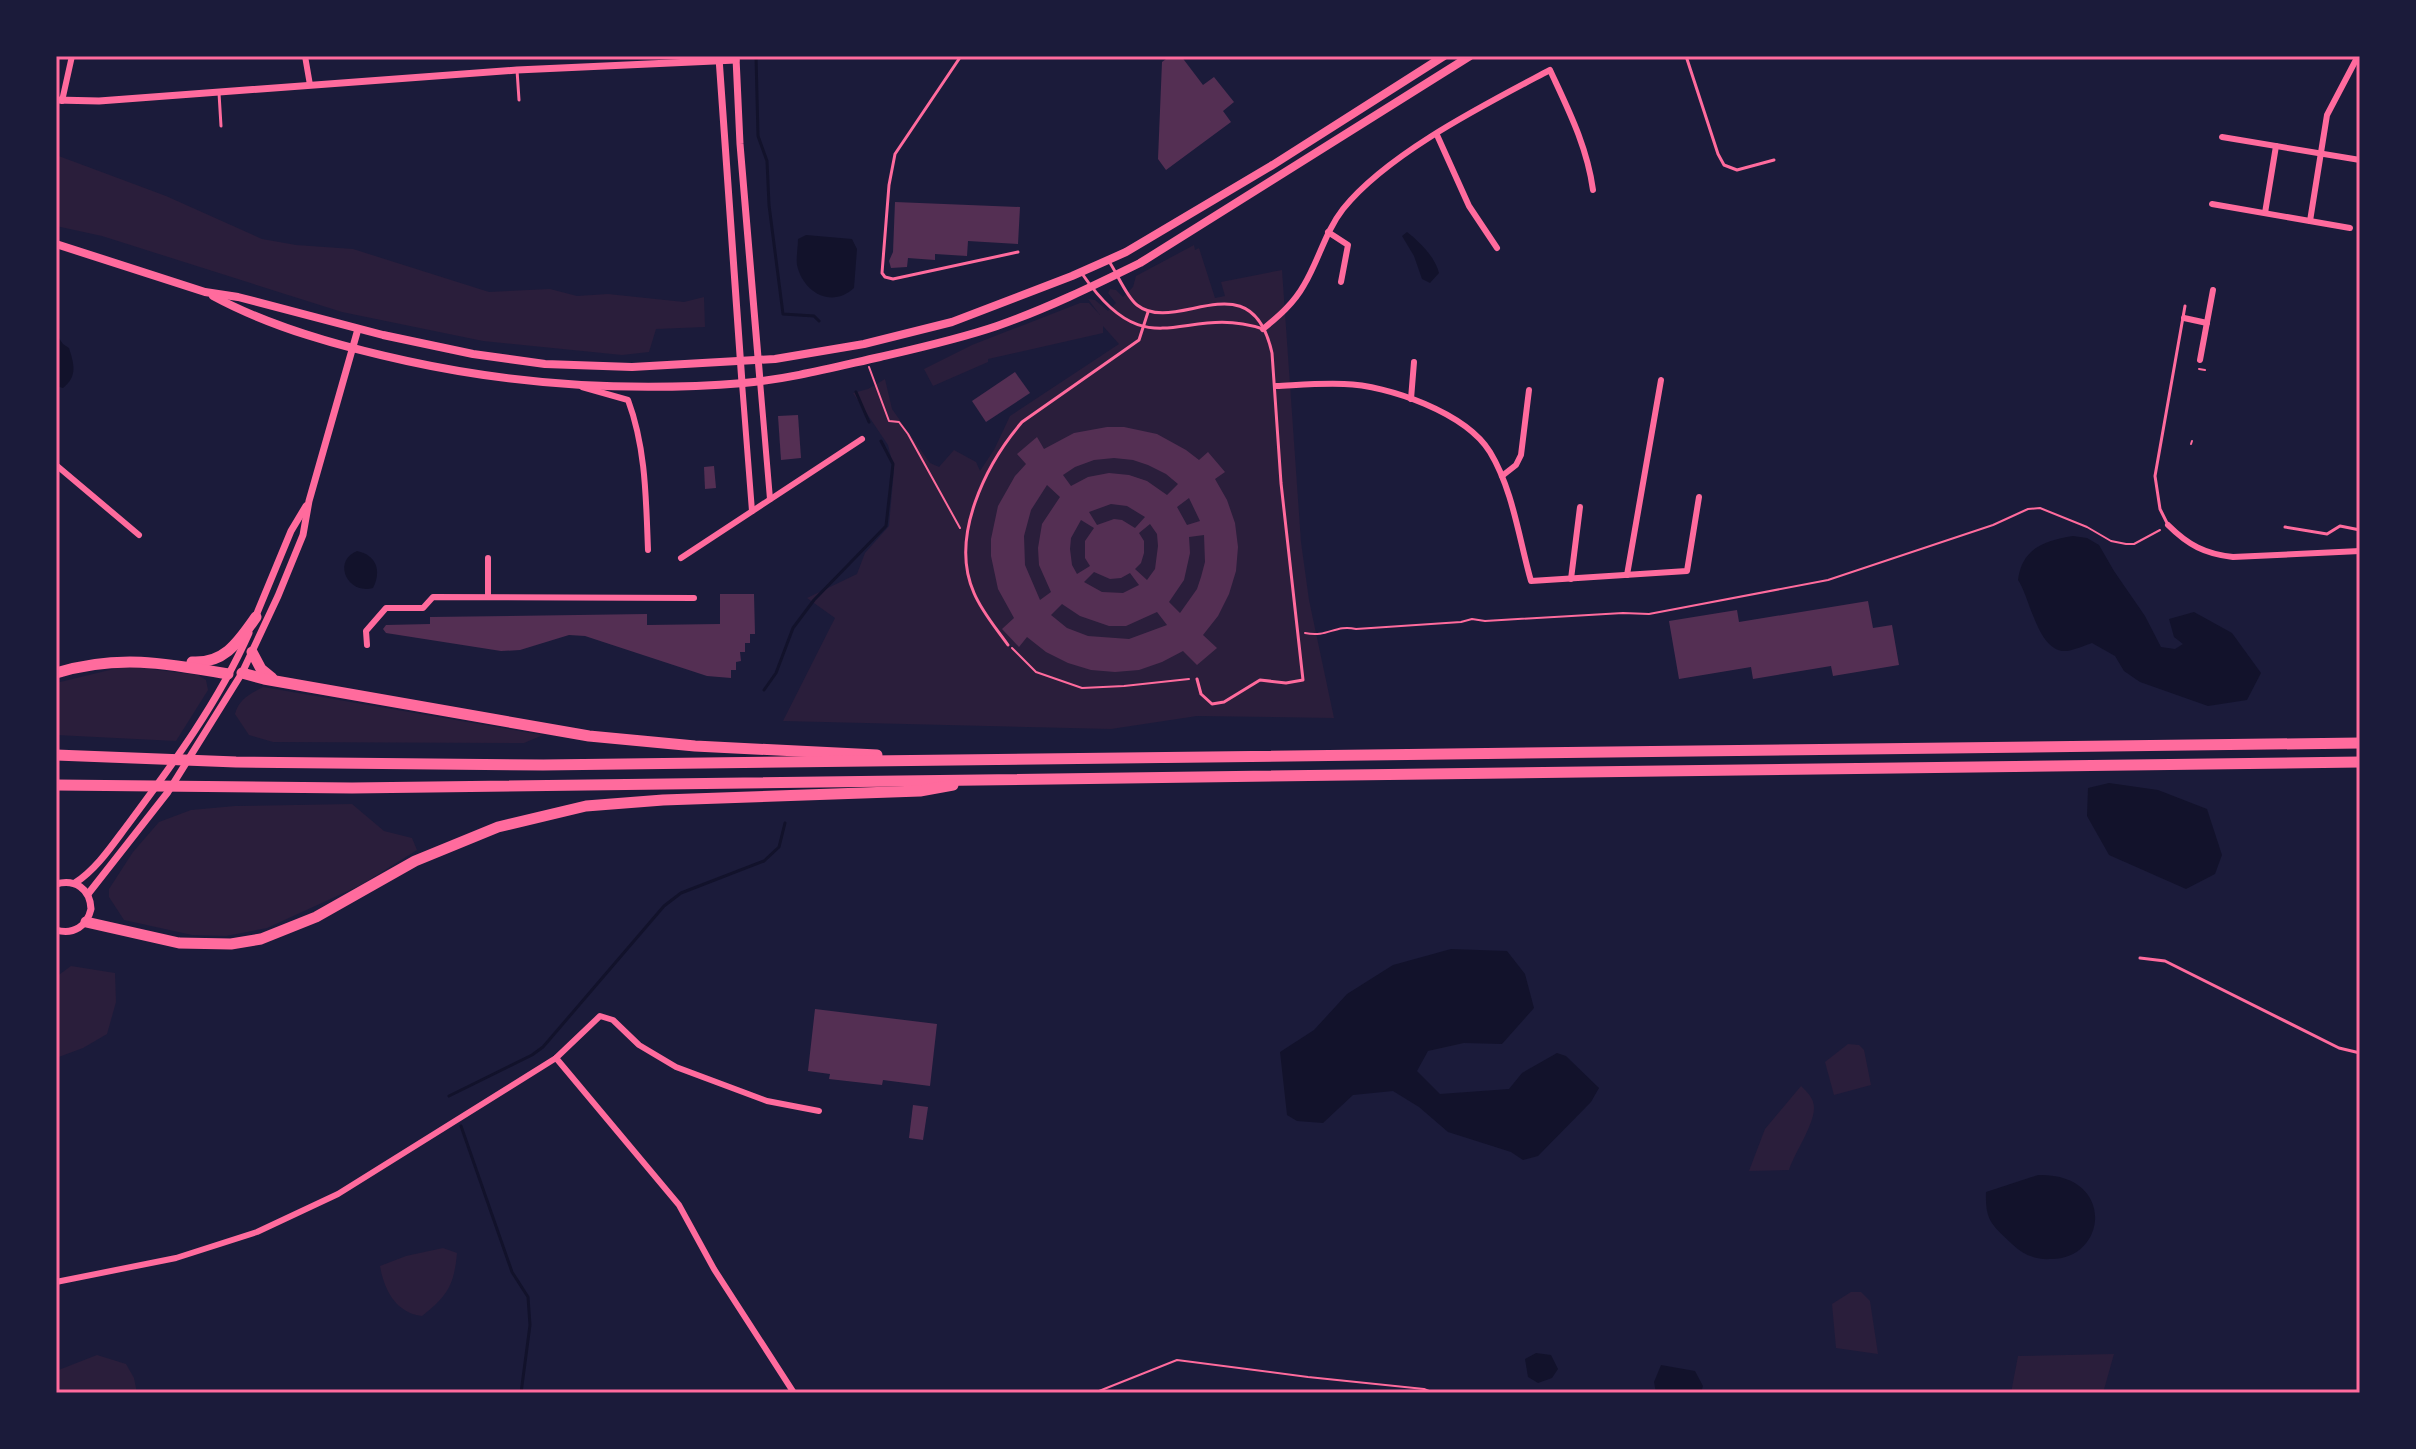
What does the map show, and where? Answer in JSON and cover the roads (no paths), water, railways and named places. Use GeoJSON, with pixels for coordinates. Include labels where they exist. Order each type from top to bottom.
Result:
{"type":"FeatureCollection","features":[{"type":"Feature","properties":{"kind":"highway"},"geometry":{"type":"LineString","coordinates":[[165,663],[204,663],[223,656],[236,645],[256,617]]}},
{"type":"Feature","properties":{"kind":"highway"},"geometry":{"type":"LineString","coordinates":[[252,652],[261,669],[276,680]]}},
{"type":"Feature","properties":{"kind":"highway"},"geometry":{"type":"LineString","coordinates":[[56,673],[93,663],[142,660],[228,674]]}},
{"type":"Feature","properties":{"kind":"highway"},"geometry":{"type":"LineString","coordinates":[[242,673],[589,736],[695,746],[843,752],[925,760]]}},
{"type":"Feature","properties":{"kind":"highway"},"geometry":{"type":"LineString","coordinates":[[56,755],[382,764],[2360,743]]}},
{"type":"Feature","properties":{"kind":"highway"},"geometry":{"type":"LineString","coordinates":[[56,785],[352,788],[2360,762]]}},
{"type":"Feature","properties":{"kind":"highway"},"geometry":{"type":"LineString","coordinates":[[86,922],[179,943],[231,944],[261,939],[316,917],[415,861],[498,827],[586,806],[663,800],[920,791],[993,779]]}},
{"type":"Feature","properties":{"kind":"main road"},"geometry":{"type":"LineString","coordinates":[[56,244],[205,292],[238,297],[428,346],[545,364],[632,367],[758,360],[864,344],[952,322],[1081,272],[1108,260],[1284,158],[1444,56]]}},
{"type":"Feature","properties":{"kind":"main road"},"geometry":{"type":"LineString","coordinates":[[205,292],[235,308],[353,348],[458,371],[577,385],[760,381],[865,360],[995,327],[1091,287],[1140,263],[1470,56]]}},
{"type":"Feature","properties":{"kind":"street"},"geometry":{"type":"LineString","coordinates":[[72,56],[59,100],[219,93],[517,70],[736,58],[740,144],[770,499]]}},
{"type":"Feature","properties":{"kind":"street"},"geometry":{"type":"LineString","coordinates":[[305,56],[310,85]]}},
{"type":"Feature","properties":{"kind":"street"},"geometry":{"type":"LineString","coordinates":[[2310,221],[2327,115],[2358,56]]}},
{"type":"Feature","properties":{"kind":"street"},"geometry":{"type":"LineString","coordinates":[[719,58],[752,511]]}},
{"type":"Feature","properties":{"kind":"street"},"geometry":{"type":"LineString","coordinates":[[1263,329],[1290,305],[1305,284],[1328,232],[1343,209],[1362,189],[1405,155],[1465,116],[1550,70],[1577,127],[1590,164],[1593,190]]}},
{"type":"Feature","properties":{"kind":"street"},"geometry":{"type":"LineString","coordinates":[[1437,135],[1469,206],[1497,248]]}},
{"type":"Feature","properties":{"kind":"street"},"geometry":{"type":"LineString","coordinates":[[2222,137],[2360,160]]}},
{"type":"Feature","properties":{"kind":"street"},"geometry":{"type":"LineString","coordinates":[[2265,213],[2276,146]]}},
{"type":"Feature","properties":{"kind":"street"},"geometry":{"type":"LineString","coordinates":[[2212,204],[2350,228]]}},
{"type":"Feature","properties":{"kind":"street"},"geometry":{"type":"LineString","coordinates":[[1328,232],[1348,245],[1341,282]]}},
{"type":"Feature","properties":{"kind":"street"},"geometry":{"type":"LineString","coordinates":[[2200,360],[2213,290]]}},
{"type":"Feature","properties":{"kind":"street"},"geometry":{"type":"LineString","coordinates":[[2184,318],[2207,323]]}},
{"type":"Feature","properties":{"kind":"street"},"geometry":{"type":"LineString","coordinates":[[88,894],[168,792],[242,673],[303,535],[309,501],[358,329]]}},
{"type":"Feature","properties":{"kind":"street"},"geometry":{"type":"LineString","coordinates":[[1411,399],[1414,362]]}},
{"type":"Feature","properties":{"kind":"street"},"geometry":{"type":"LineString","coordinates":[[1627,575],[1661,380]]}},
{"type":"Feature","properties":{"kind":"street"},"geometry":{"type":"LineString","coordinates":[[577,385],[628,400],[642,457],[648,550]]}},
{"type":"Feature","properties":{"kind":"street"},"geometry":{"type":"LineString","coordinates":[[1276,386],[1363,386],[1442,411],[1469,429],[1489,450],[1502,476],[1531,581],[1687,571],[1699,497]]}},
{"type":"Feature","properties":{"kind":"street"},"geometry":{"type":"LineString","coordinates":[[1502,476],[1516,465],[1521,455],[1529,390]]}},
{"type":"Feature","properties":{"kind":"street"},"geometry":{"type":"LineString","coordinates":[[681,558],[862,439]]}},
{"type":"Feature","properties":{"kind":"street"},"geometry":{"type":"LineString","coordinates":[[56,465],[139,535]]}},
{"type":"Feature","properties":{"kind":"street"},"geometry":{"type":"LineString","coordinates":[[56,884],[75,883],[85,877],[163,778],[228,674],[256,617],[291,531],[309,501]]}},
{"type":"Feature","properties":{"kind":"street"},"geometry":{"type":"LineString","coordinates":[[1571,579],[1580,507]]}},
{"type":"Feature","properties":{"kind":"street"},"geometry":{"type":"LineString","coordinates":[[2168,525],[2197,550],[2214,555],[2233,557],[2360,551]]}},
{"type":"Feature","properties":{"kind":"street"},"geometry":{"type":"LineString","coordinates":[[488,558],[488,597]]}},
{"type":"Feature","properties":{"kind":"street"},"geometry":{"type":"LineString","coordinates":[[367,645],[366,631],[386,608],[423,608],[433,597],[694,598]]}},
{"type":"Feature","properties":{"kind":"street"},"geometry":{"type":"LineString","coordinates":[[228,674],[242,673]]}},
{"type":"Feature","properties":{"kind":"street"},"geometry":{"type":"LineString","coordinates":[[58,932],[75,930],[86,922],[91,909],[88,894],[75,883]]}},
{"type":"Feature","properties":{"kind":"street"},"geometry":{"type":"LineString","coordinates":[[56,1282],[176,1258],[257,1232],[338,1194],[556,1058],[600,1016],[613,1020],[639,1045],[676,1067],[767,1101],[819,1111]]}},
{"type":"Feature","properties":{"kind":"street"},"geometry":{"type":"LineString","coordinates":[[556,1058],[679,1205],[714,1269],[794,1393]]}},
{"type":"Feature","properties":{"kind":"lane"},"geometry":{"type":"LineString","coordinates":[[961,56],[895,154],[889,185],[882,273],[893,279],[1018,252]]}},
{"type":"Feature","properties":{"kind":"lane"},"geometry":{"type":"LineString","coordinates":[[1686,56],[1724,165],[1737,170],[1774,160]]}},
{"type":"Feature","properties":{"kind":"lane"},"geometry":{"type":"LineString","coordinates":[[517,70],[519,100]]}},
{"type":"Feature","properties":{"kind":"lane"},"geometry":{"type":"LineString","coordinates":[[219,93],[221,126]]}},
{"type":"Feature","properties":{"kind":"lane"},"geometry":{"type":"LineString","coordinates":[[1108,260],[1135,304],[1149,311],[1162,312],[1220,304],[1238,306],[1256,316],[1272,353],[1281,483],[1303,680],[1286,683],[1260,680],[1224,702],[1212,704],[1201,694],[1197,679]]}},
{"type":"Feature","properties":{"kind":"lane"},"geometry":{"type":"LineString","coordinates":[[1081,272],[1091,287],[1126,322],[1142,328],[1234,322],[1263,329]]}},
{"type":"Feature","properties":{"kind":"lane"},"geometry":{"type":"LineString","coordinates":[[2168,525],[2160,509],[2155,476],[2185,306]]}},
{"type":"Feature","properties":{"kind":"lane"},"geometry":{"type":"LineString","coordinates":[[1008,645],[973,591],[966,561],[967,539],[986,478],[1008,439],[1022,422],[1139,340],[1149,311]]}},
{"type":"Feature","properties":{"kind":"lane"},"geometry":{"type":"LineString","coordinates":[[2285,527],[2327,534],[2340,526],[2360,530]]}},
{"type":"Feature","properties":{"kind":"lane"},"geometry":{"type":"LineString","coordinates":[[2140,958],[2165,961],[2339,1048],[2360,1053]]}},
{"type":"Feature","properties":{"kind":"waterway"},"geometry":{"type":"LineString","coordinates":[[756,56],[758,136],[767,161],[769,205],[783,314],[814,316],[819,321]]}},
{"type":"Feature","properties":{"kind":"waterway"},"geometry":{"type":"LineString","coordinates":[[856,392],[869,422]]}},
{"type":"Feature","properties":{"kind":"waterway"},"geometry":{"type":"LineString","coordinates":[[764,690],[776,673],[793,628],[814,600],[886,526],[893,464],[881,441]]}},
{"type":"Feature","properties":{"kind":"waterway"},"geometry":{"type":"LineString","coordinates":[[449,1096],[543,1047],[664,906],[681,893],[764,861],[779,847],[785,823]]}},
{"type":"Feature","properties":{"kind":"waterway"},"geometry":{"type":"LineString","coordinates":[[461,1126],[512,1272],[528,1297],[530,1325],[521,1393]]}}]}
